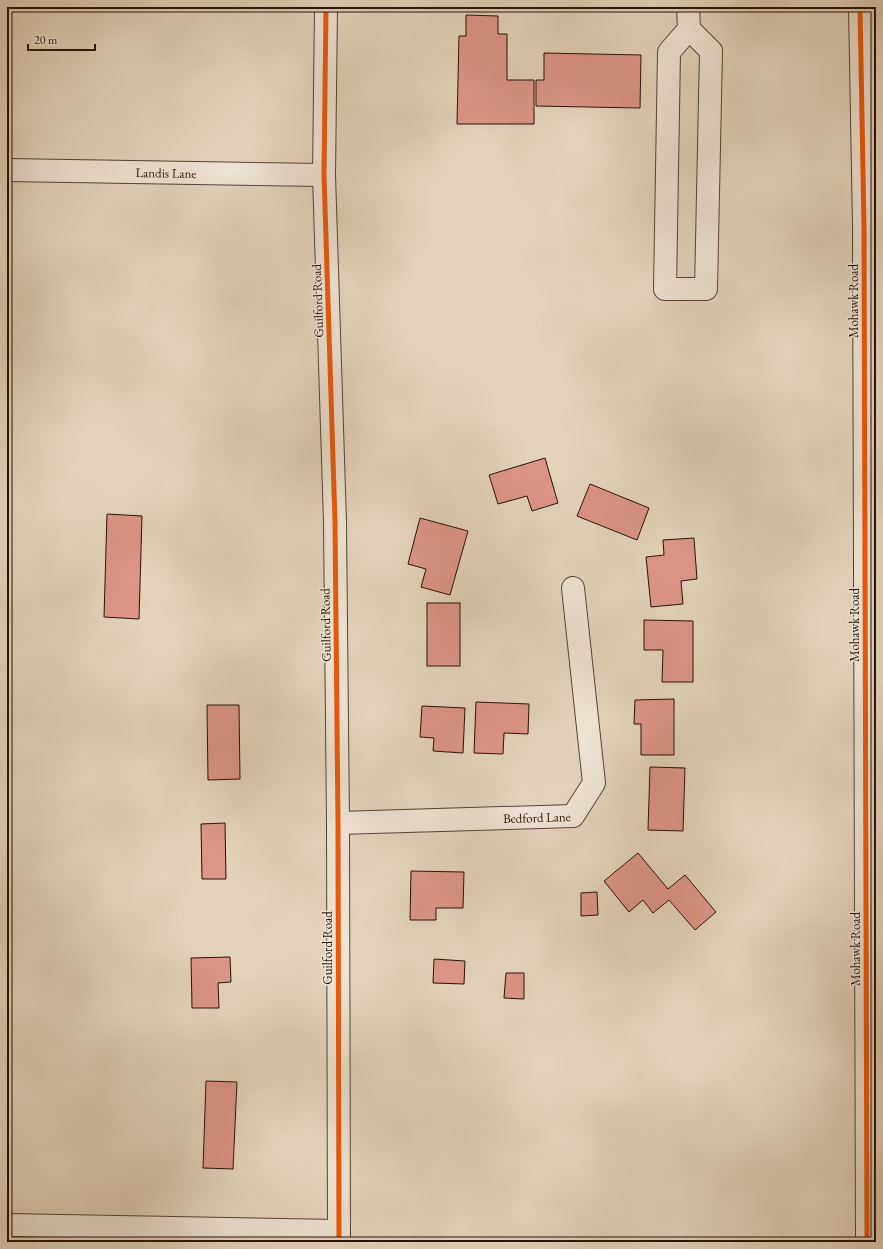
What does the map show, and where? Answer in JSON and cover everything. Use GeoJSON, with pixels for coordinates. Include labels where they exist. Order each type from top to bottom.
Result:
{"type":"FeatureCollection","features":[{"type":"Feature","properties":{"kind":"street","name":"Guilford Road"},"geometry":{"type":"LineString","coordinates":[[326,7],[324,175],[335,522],[338,823],[338,1237]]}},
{"type":"Feature","properties":{"kind":"street"},"geometry":{"type":"LineString","coordinates":[[688,7],[689,29],[711,51],[706,289],[665,289],[668,52],[689,29]]}},
{"type":"Feature","properties":{"kind":"street","name":"Mohawk Road"},"geometry":{"type":"LineString","coordinates":[[860,7],[870,227],[867,1242]]}},
{"type":"Feature","properties":{"kind":"street","name":"Landis Lane"},"geometry":{"type":"LineString","coordinates":[[7,170],[324,175]]}},
{"type":"Feature","properties":{"kind":"street","name":"Bedford Lane"},"geometry":{"type":"LineString","coordinates":[[338,823],[573,816],[594,783],[573,588]]}},
{"type":"Feature","properties":{"kind":"street"},"geometry":{"type":"LineString","coordinates":[[7,1225],[338,1237]]}},
{"type":"Feature","properties":{"kind":"building"},"geometry":{"type":"Polygon","coordinates":[[[466,15],[498,16],[498,34],[507,34],[507,80],[534,80],[534,124],[457,124],[459,36],[466,36],[466,15]]]}},
{"type":"Feature","properties":{"kind":"building"},"geometry":{"type":"Polygon","coordinates":[[[544,53],[641,55],[640,108],[536,106],[536,80],[544,80],[544,53]]]}},
{"type":"Feature","properties":{"kind":"building"},"geometry":{"type":"Polygon","coordinates":[[[545,458],[558,503],[532,511],[527,496],[498,504],[489,475],[545,458]]]}},
{"type":"Feature","properties":{"kind":"building"},"geometry":{"type":"Polygon","coordinates":[[[590,484],[649,508],[637,540],[577,516],[590,484]]]}},
{"type":"Feature","properties":{"kind":"building"},"geometry":{"type":"Polygon","coordinates":[[[107,514],[142,516],[139,619],[104,617],[107,514]]]}},
{"type":"Feature","properties":{"kind":"building"},"geometry":{"type":"Polygon","coordinates":[[[420,518],[468,531],[450,595],[421,587],[426,569],[408,564],[420,518]]]}},
{"type":"Feature","properties":{"kind":"building"},"geometry":{"type":"Polygon","coordinates":[[[694,538],[697,579],[681,581],[683,604],[651,607],[646,557],[664,555],[663,540],[694,538]]]}},
{"type":"Feature","properties":{"kind":"building"},"geometry":{"type":"Polygon","coordinates":[[[427,603],[460,603],[460,666],[427,666],[427,603]]]}},
{"type":"Feature","properties":{"kind":"building"},"geometry":{"type":"Polygon","coordinates":[[[644,620],[693,621],[693,682],[662,682],[663,650],[644,650],[644,620]]]}},
{"type":"Feature","properties":{"kind":"building"},"geometry":{"type":"Polygon","coordinates":[[[674,699],[674,755],[641,755],[641,724],[634,724],[635,700],[674,699]]]}},
{"type":"Feature","properties":{"kind":"building"},"geometry":{"type":"Polygon","coordinates":[[[476,702],[529,704],[528,734],[504,733],[503,754],[474,753],[476,702]]]}},
{"type":"Feature","properties":{"kind":"building"},"geometry":{"type":"Polygon","coordinates":[[[207,705],[239,705],[240,779],[208,780],[207,705]]]}},
{"type":"Feature","properties":{"kind":"building"},"geometry":{"type":"Polygon","coordinates":[[[422,706],[465,708],[463,753],[433,751],[434,738],[420,737],[422,706]]]}},
{"type":"Feature","properties":{"kind":"building"},"geometry":{"type":"Polygon","coordinates":[[[650,767],[685,768],[683,831],[648,830],[650,767]]]}},
{"type":"Feature","properties":{"kind":"building"},"geometry":{"type":"Polygon","coordinates":[[[225,823],[226,879],[202,879],[201,824],[225,823]]]}},
{"type":"Feature","properties":{"kind":"building"},"geometry":{"type":"Polygon","coordinates":[[[638,853],[668,889],[685,875],[716,912],[695,930],[669,900],[653,913],[643,900],[629,912],[604,881],[638,853]]]}},
{"type":"Feature","properties":{"kind":"building"},"geometry":{"type":"Polygon","coordinates":[[[411,871],[464,872],[463,908],[436,908],[436,920],[410,920],[411,871]]]}},
{"type":"Feature","properties":{"kind":"building"},"geometry":{"type":"Polygon","coordinates":[[[597,892],[598,915],[581,916],[581,893],[597,892]]]}},
{"type":"Feature","properties":{"kind":"building"},"geometry":{"type":"Polygon","coordinates":[[[230,957],[231,982],[218,983],[219,1008],[192,1008],[191,958],[230,957]]]}},
{"type":"Feature","properties":{"kind":"building"},"geometry":{"type":"Polygon","coordinates":[[[434,959],[465,961],[464,984],[433,983],[434,959]]]}},
{"type":"Feature","properties":{"kind":"building"},"geometry":{"type":"Polygon","coordinates":[[[506,973],[524,973],[524,999],[504,998],[506,973]]]}},
{"type":"Feature","properties":{"kind":"building"},"geometry":{"type":"Polygon","coordinates":[[[206,1081],[237,1082],[233,1169],[203,1168],[206,1081]]]}},
{"type":"Feature","properties":{"kind":"cycle path"},"geometry":{"type":"LineString","coordinates":[[326,7],[324,175],[335,522],[338,823],[339,1242]]}},
{"type":"Feature","properties":{"kind":"cycle path"},"geometry":{"type":"LineString","coordinates":[[860,7],[864,226],[867,1242]]}}]}
